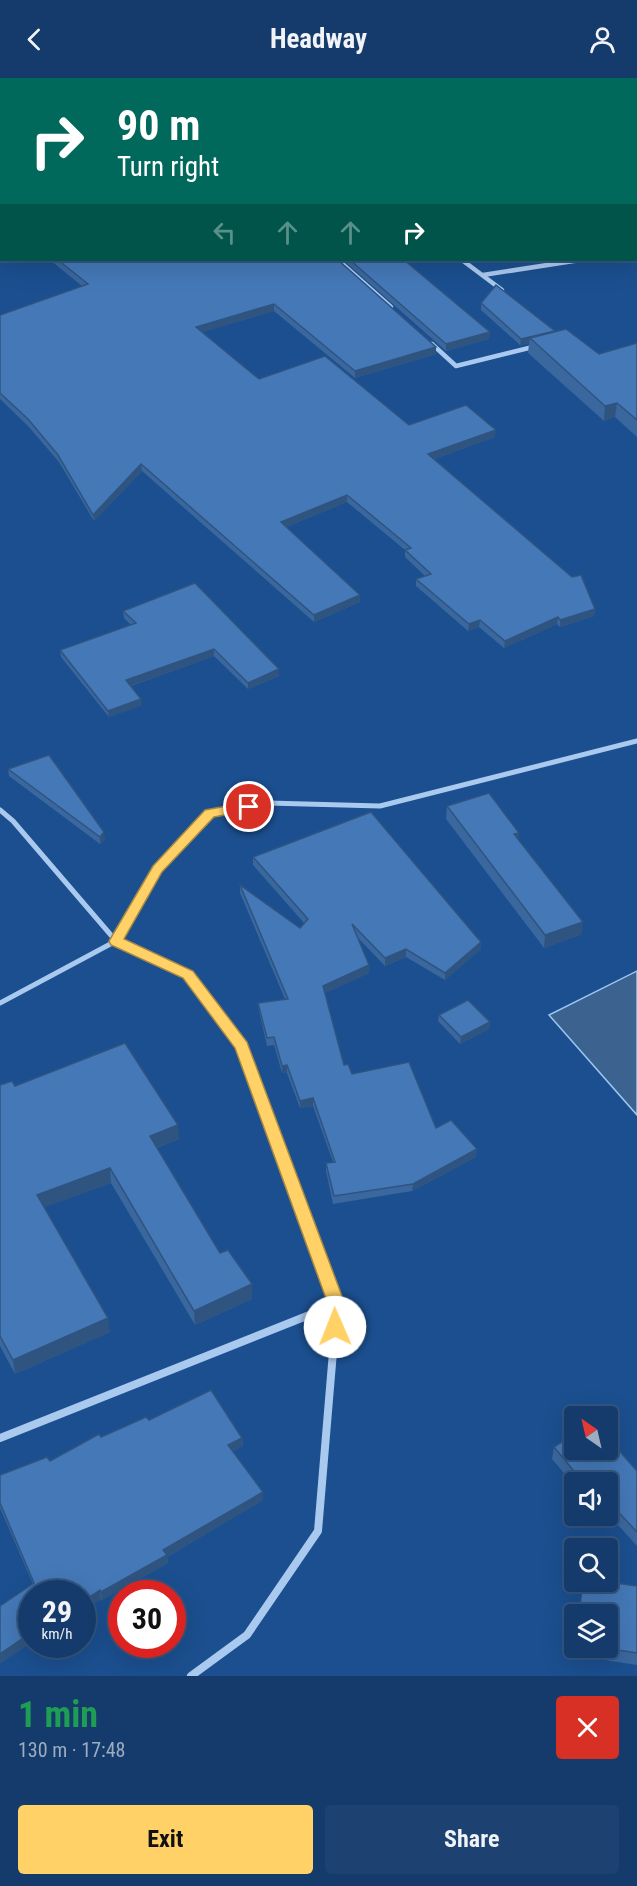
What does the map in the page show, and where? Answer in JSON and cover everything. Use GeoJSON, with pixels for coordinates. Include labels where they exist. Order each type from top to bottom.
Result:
{"type":"FeatureCollection","features":[{"type":"Feature","properties":{"kind":"street"},"geometry":{"type":"LineString","coordinates":[[339,261],[394,310]]}},
{"type":"Feature","properties":{"kind":"street"},"geometry":{"type":"LineString","coordinates":[[463,261],[511,297]]}},
{"type":"Feature","properties":{"kind":"street"},"geometry":{"type":"LineString","coordinates":[[483,276],[574,261]]}},
{"type":"Feature","properties":{"kind":"street"},"geometry":{"type":"LineString","coordinates":[[430,342],[456,366],[543,344]]}},
{"type":"Feature","properties":{"kind":"street"},"geometry":{"type":"LineString","coordinates":[[0,1003],[116,941],[157,869],[209,813],[268,803],[380,806],[637,741]]}},
{"type":"Feature","properties":{"kind":"street"},"geometry":{"type":"LineString","coordinates":[[0,810],[13,821],[116,941],[188,974],[242,1046],[337,1304],[318,1532],[247,1635],[191,1676]]}},
{"type":"Feature","properties":{"kind":"street"},"geometry":{"type":"LineString","coordinates":[[0,1438],[337,1304]]}},
{"type":"Feature","properties":{"kind":"water"},"geometry":{"type":"Polygon","coordinates":[[[637,971],[637,1115],[549,1015],[637,971]]]}},
{"type":"Feature","properties":{"kind":"building"},"geometry":{"type":"Polygon","coordinates":[[[59,261],[339,261],[436,347],[355,371],[274,304],[196,327],[259,379],[325,356],[409,425],[466,405],[496,430],[428,454],[572,577],[581,575],[595,609],[560,620],[558,617],[505,641],[480,620],[469,624],[416,579],[431,574],[405,550],[411,548],[347,495],[281,522],[360,595],[314,615],[141,464],[93,515],[58,455],[28,419],[0,393],[0,315],[88,284],[59,261]]]}},
{"type":"Feature","properties":{"kind":"building"},"geometry":{"type":"Polygon","coordinates":[[[351,261],[405,261],[490,332],[446,344],[351,261]]]}},
{"type":"Feature","properties":{"kind":"building"},"geometry":{"type":"Polygon","coordinates":[[[496,285],[555,331],[521,339],[481,303],[496,285]]]}},
{"type":"Feature","properties":{"kind":"building"},"geometry":{"type":"Polygon","coordinates":[[[566,329],[599,354],[637,343],[637,420],[617,403],[605,406],[530,338],[566,329]]]}},
{"type":"Feature","properties":{"kind":"building"},"geometry":{"type":"Polygon","coordinates":[[[195,583],[279,669],[248,683],[214,649],[126,680],[141,699],[108,711],[60,650],[136,623],[123,611],[195,583]]]}},
{"type":"Feature","properties":{"kind":"building"},"geometry":{"type":"Polygon","coordinates":[[[49,755],[104,832],[100,837],[8,769],[49,755]]]}},
{"type":"Feature","properties":{"kind":"building"},"geometry":{"type":"Polygon","coordinates":[[[489,793],[519,833],[514,834],[583,922],[545,935],[447,806],[489,793]]]}},
{"type":"Feature","properties":{"kind":"building"},"geometry":{"type":"Polygon","coordinates":[[[371,812],[481,942],[445,973],[406,949],[385,958],[352,924],[369,965],[323,986],[344,1065],[348,1064],[352,1074],[409,1062],[436,1128],[451,1120],[477,1149],[413,1184],[334,1196],[326,1163],[335,1162],[313,1098],[300,1101],[287,1065],[282,1066],[274,1037],[267,1038],[258,1003],[288,999],[240,885],[300,928],[308,919],[253,857],[371,812]]]}},
{"type":"Feature","properties":{"kind":"building"},"geometry":{"type":"Polygon","coordinates":[[[468,1000],[490,1022],[461,1037],[439,1015],[468,1000]]]}},
{"type":"Feature","properties":{"kind":"building"},"geometry":{"type":"Polygon","coordinates":[[[125,1043],[178,1125],[150,1136],[220,1253],[228,1250],[252,1284],[194,1311],[110,1168],[37,1195],[108,1318],[13,1360],[0,1336],[0,1085],[12,1081],[15,1086],[125,1043]]]}},
{"type":"Feature","properties":{"kind":"building"},"geometry":{"type":"Polygon","coordinates":[[[211,1390],[242,1438],[228,1445],[263,1492],[163,1550],[167,1555],[122,1580],[108,1580],[108,1588],[101,1592],[100,1590],[96,1593],[96,1580],[33,1580],[0,1503],[0,1475],[47,1457],[50,1461],[99,1434],[101,1437],[146,1417],[149,1420],[211,1390]]]}},
{"type":"Feature","properties":{"kind":"building"},"geometry":{"type":"Polygon","coordinates":[[[564,1440],[564,1459],[554,1447],[564,1440]]]}},
{"type":"Feature","properties":{"kind":"building"},"geometry":{"type":"Polygon","coordinates":[[[618,1449],[637,1471],[637,1532],[618,1512],[618,1472],[575,1472],[565,1460],[618,1460],[618,1449]]]}},
{"type":"Feature","properties":{"kind":"building"},"geometry":{"type":"Polygon","coordinates":[[[618,1583],[637,1586],[637,1653],[618,1650],[618,1604],[580,1604],[582,1592],[618,1592],[618,1583]]]}},
{"type":"Feature","properties":{"kind":"building"},"geometry":{"type":"Polygon","coordinates":[[[18,1594],[18,1642],[0,1654],[0,1606],[18,1594]]]}},
{"type":"Feature","properties":{"kind":"route"},"geometry":{"type":"LineString","coordinates":[[249,807],[209,813],[157,869],[116,941],[188,974],[242,1046],[337,1304],[335,1327]]}}]}
